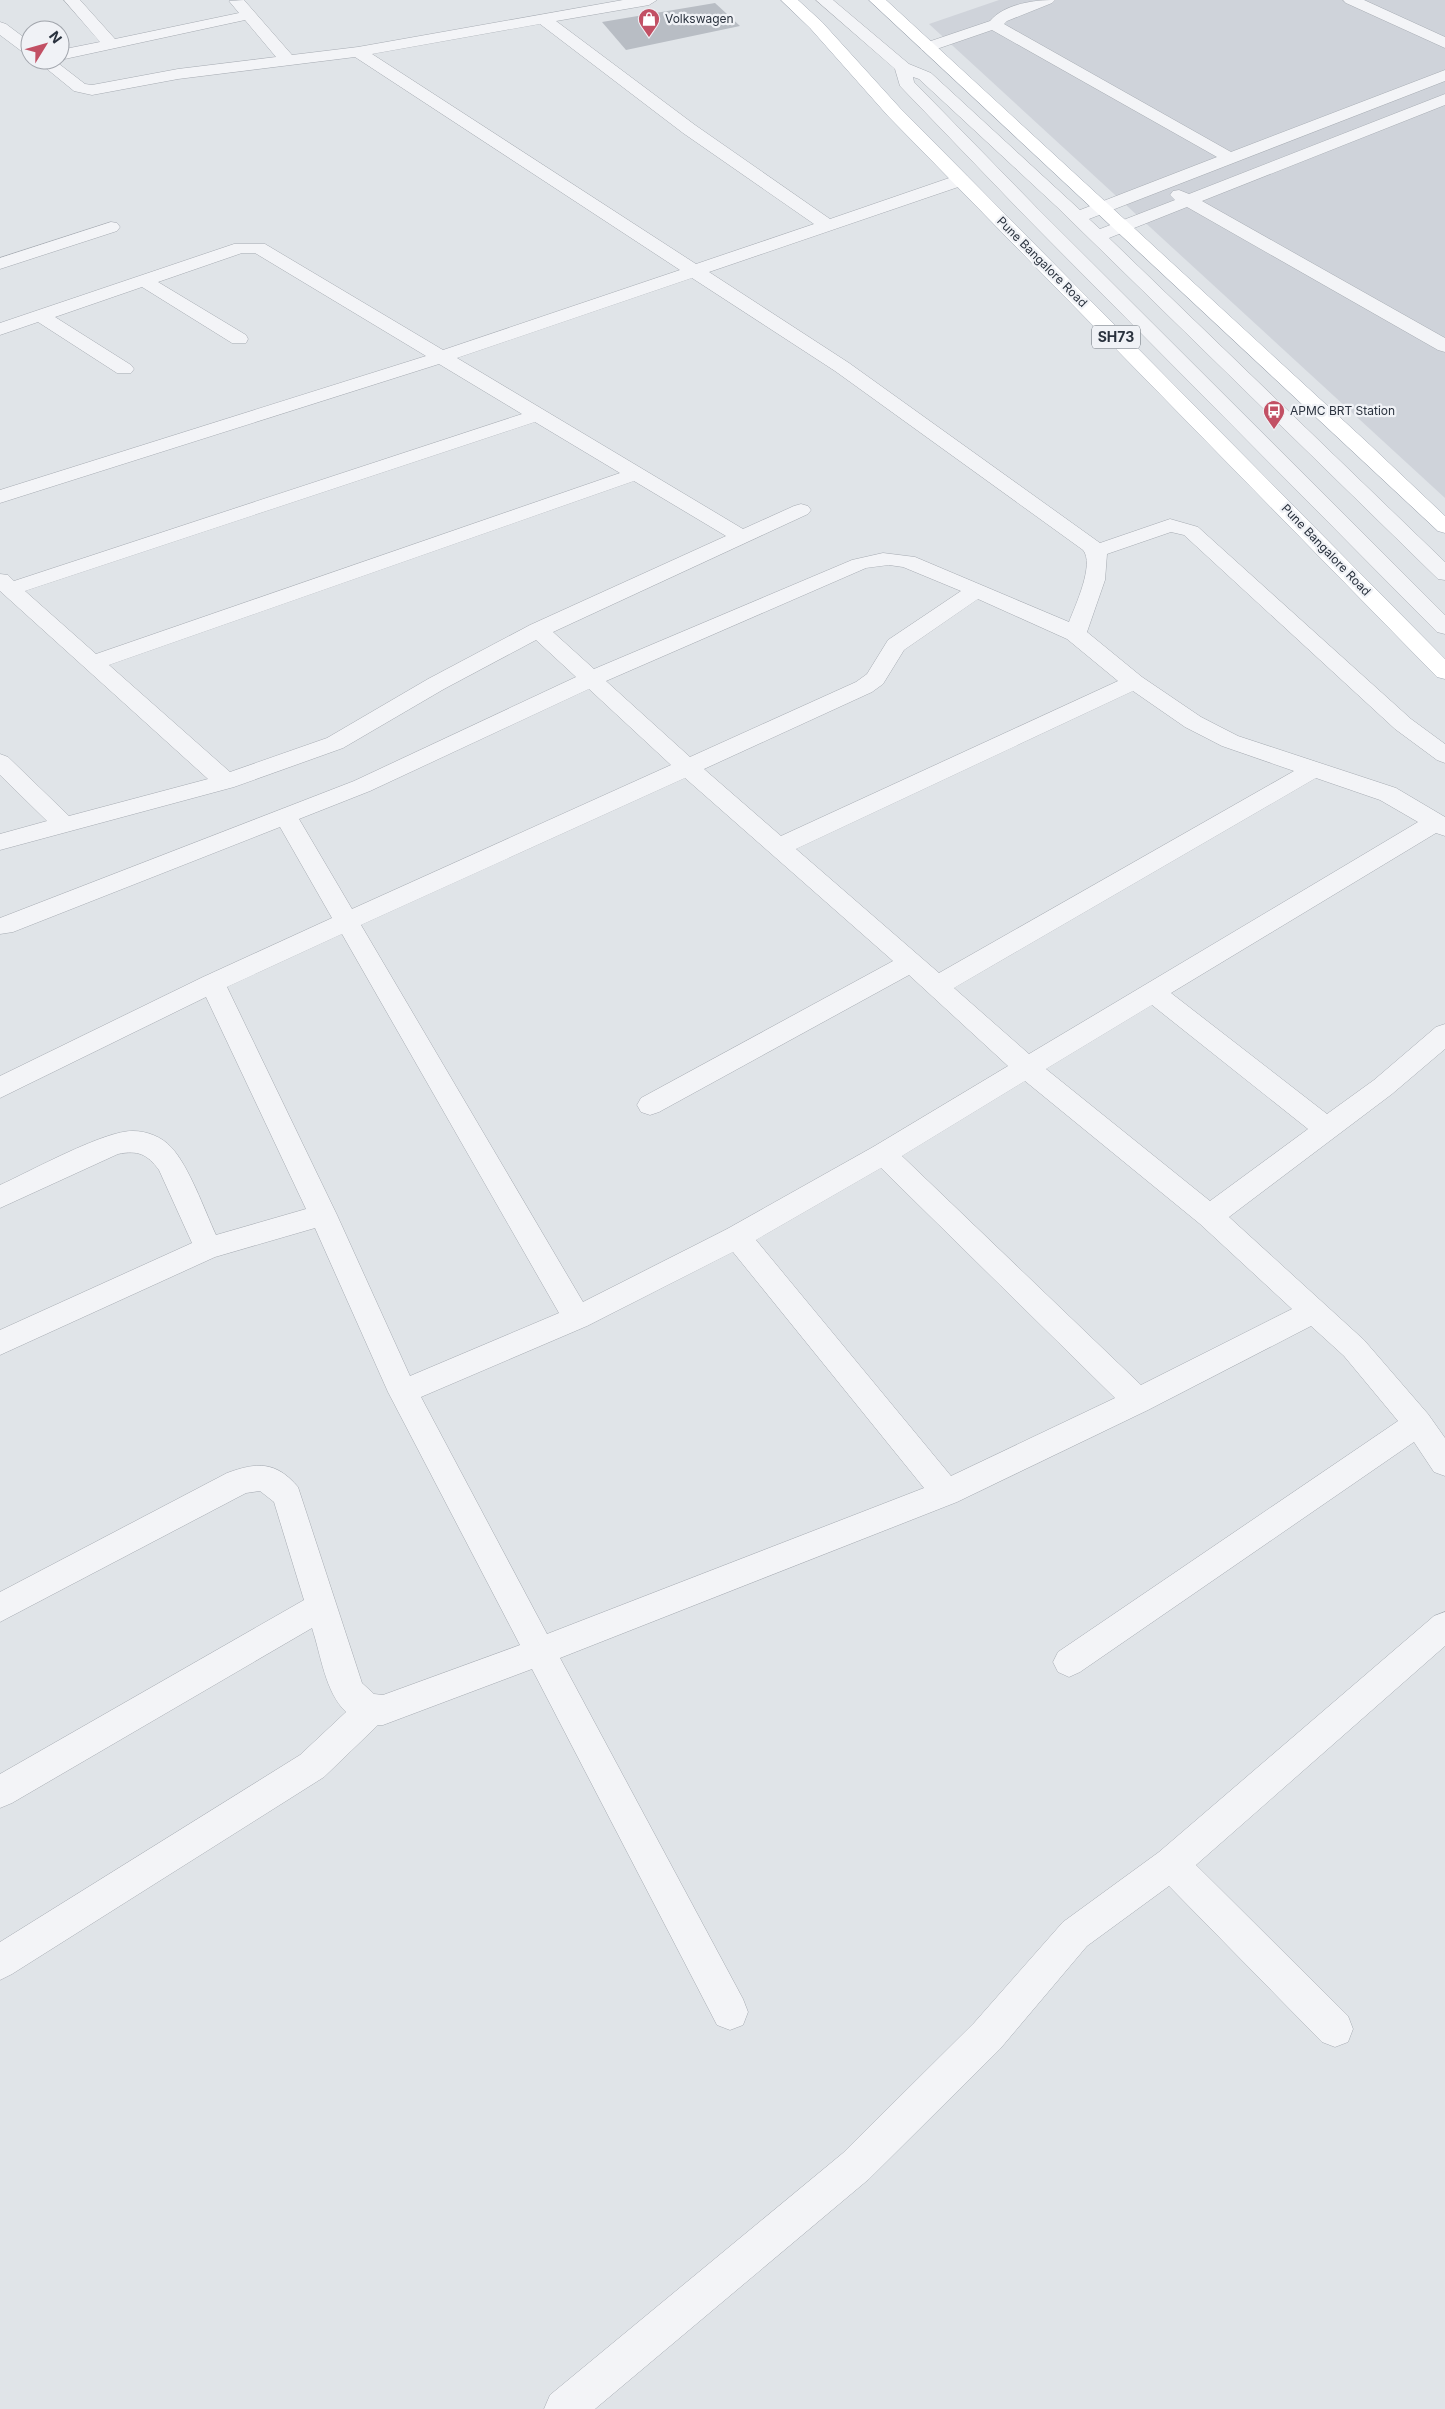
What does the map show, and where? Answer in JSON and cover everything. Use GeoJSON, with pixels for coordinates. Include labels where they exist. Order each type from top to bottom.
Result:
{"type":"FeatureCollection","features":[{"type":"Feature","properties":{"kind":"main road","name":"Pune Bangalore Road"},"geometry":{"type":"LineString","coordinates":[[788,0],[816,25],[894,112],[1445,672]]}},
{"type":"Feature","properties":{"kind":"main road"},"geometry":{"type":"LineString","coordinates":[[877,0],[1124,227],[1445,527]]}},
{"type":"Feature","properties":{"kind":"street"},"geometry":{"type":"LineString","coordinates":[[72,0],[111,44]]}},
{"type":"Feature","properties":{"kind":"street"},"geometry":{"type":"LineString","coordinates":[[236,0],[289,62]]}},
{"type":"Feature","properties":{"kind":"street"},"geometry":{"type":"LineString","coordinates":[[57,70],[80,88],[87,90],[178,74],[289,62],[358,52],[648,0]]}},
{"type":"Feature","properties":{"kind":"street"},"geometry":{"type":"LineString","coordinates":[[824,0],[897,62],[925,76],[1078,217],[1445,574]]}},
{"type":"Feature","properties":{"kind":"street"},"geometry":{"type":"LineString","coordinates":[[928,47],[996,24],[1001,18],[1047,0]]}},
{"type":"Feature","properties":{"kind":"street"},"geometry":{"type":"LineString","coordinates":[[1351,0],[1445,42]]}},
{"type":"Feature","properties":{"kind":"street"},"geometry":{"type":"LineString","coordinates":[[70,53],[249,15]]}},
{"type":"Feature","properties":{"kind":"street"},"geometry":{"type":"LineString","coordinates":[[543,19],[689,129],[828,226]]}},
{"type":"Feature","properties":{"kind":"street"},"geometry":{"type":"LineString","coordinates":[[996,24],[1000,30],[1230,158]]}},
{"type":"Feature","properties":{"kind":"street"},"geometry":{"type":"LineString","coordinates":[[0,27],[20,42]]}},
{"type":"Feature","properties":{"kind":"street"},"geometry":{"type":"LineString","coordinates":[[358,52],[842,367],[1085,540],[1096,551],[1098,560],[1096,576],[1075,634]]}},
{"type":"Feature","properties":{"kind":"street"},"geometry":{"type":"LineString","coordinates":[[897,62],[906,83],[989,169],[1445,627]]}},
{"type":"Feature","properties":{"kind":"street"},"geometry":{"type":"LineString","coordinates":[[1078,217],[1445,75]]}},
{"type":"Feature","properties":{"kind":"street"},"geometry":{"type":"LineString","coordinates":[[1098,236],[1445,99]]}},
{"type":"Feature","properties":{"kind":"street"},"geometry":{"type":"LineString","coordinates":[[0,497],[442,357],[962,180]]}},
{"type":"Feature","properties":{"kind":"street"},"geometry":{"type":"LineString","coordinates":[[1161,185],[1445,346]]}},
{"type":"Feature","properties":{"kind":"street"},"geometry":{"type":"LineString","coordinates":[[0,264],[112,227]]}},
{"type":"Feature","properties":{"kind":"street"},"geometry":{"type":"LineString","coordinates":[[0,329],[240,248],[259,248],[743,538]]}},
{"type":"Feature","properties":{"kind":"street"},"geometry":{"type":"LineString","coordinates":[[143,280],[238,339]]}},
{"type":"Feature","properties":{"kind":"street"},"geometry":{"type":"LineString","coordinates":[[40,315],[124,369]]}},
{"type":"Feature","properties":{"kind":"street"},"geometry":{"type":"LineString","coordinates":[[5,585],[538,415]]}},
{"type":"Feature","properties":{"kind":"street"},"geometry":{"type":"LineString","coordinates":[[93,663],[636,474]]}},
{"type":"Feature","properties":{"kind":"street"},"geometry":{"type":"LineString","coordinates":[[0,842],[226,782],[335,743],[436,684],[538,630],[801,510]]}},
{"type":"Feature","properties":{"kind":"street"},"geometry":{"type":"LineString","coordinates":[[1096,551],[1170,526],[1191,532],[1403,724],[1445,755]]}},
{"type":"Feature","properties":{"kind":"street"},"geometry":{"type":"LineString","coordinates":[[4,926],[362,786],[591,679],[859,564],[875,559],[890,558],[908,561],[1075,634],[1134,682],[1193,722],[1230,741],[1388,794],[1441,825],[1153,992],[883,1154],[737,1237],[577,1318],[403,1392]]}},
{"type":"Feature","properties":{"kind":"street"},"geometry":{"type":"LineString","coordinates":[[5,585],[226,782]]}},
{"type":"Feature","properties":{"kind":"street"},"geometry":{"type":"LineString","coordinates":[[0,1088],[212,983],[864,687],[876,679],[896,645],[977,590]]}},
{"type":"Feature","properties":{"kind":"street"},"geometry":{"type":"LineString","coordinates":[[538,630],[688,767],[912,963],[1027,1068],[1210,1216],[1314,1311],[1354,1348],[1418,1423],[1445,1463]]}},
{"type":"Feature","properties":{"kind":"street"},"geometry":{"type":"LineString","coordinates":[[779,847],[1134,682]]}},
{"type":"Feature","properties":{"kind":"street"},"geometry":{"type":"LineString","coordinates":[[0,762],[65,825]]}},
{"type":"Feature","properties":{"kind":"street"},"geometry":{"type":"LineString","coordinates":[[937,986],[1314,769]]}},
{"type":"Feature","properties":{"kind":"street"},"geometry":{"type":"LineString","coordinates":[[285,815],[577,1318]]}},
{"type":"Feature","properties":{"kind":"street"},"geometry":{"type":"LineString","coordinates":[[650,1104],[912,963]]}},
{"type":"Feature","properties":{"kind":"street"},"geometry":{"type":"LineString","coordinates":[[212,983],[323,1215],[403,1392],[538,1652],[730,2012]]}},
{"type":"Feature","properties":{"kind":"street"},"geometry":{"type":"LineString","coordinates":[[1153,992],[1327,1129]]}},
{"type":"Feature","properties":{"kind":"street"},"geometry":{"type":"LineString","coordinates":[[1210,1216],[1383,1087],[1445,1034]]}},
{"type":"Feature","properties":{"kind":"street"},"geometry":{"type":"LineString","coordinates":[[0,1197],[113,1145],[133,1141],[149,1144],[161,1153],[170,1166],[208,1248]]}},
{"type":"Feature","properties":{"kind":"street"},"geometry":{"type":"LineString","coordinates":[[883,1154],[1138,1401]]}},
{"type":"Feature","properties":{"kind":"street"},"geometry":{"type":"LineString","coordinates":[[0,1343],[208,1248],[323,1215]]}},
{"type":"Feature","properties":{"kind":"street"},"geometry":{"type":"LineString","coordinates":[[737,1237],[946,1493]]}},
{"type":"Feature","properties":{"kind":"street"},"geometry":{"type":"LineString","coordinates":[[0,1608],[238,1482],[253,1477],[267,1478],[278,1485],[287,1496],[320,1607],[348,1691],[358,1702],[371,1710],[383,1710],[538,1652],[946,1493],[1138,1401],[1314,1311]]}},
{"type":"Feature","properties":{"kind":"street"},"geometry":{"type":"LineString","coordinates":[[1069,1662],[1418,1423]]}},
{"type":"Feature","properties":{"kind":"street"},"geometry":{"type":"LineString","coordinates":[[0,1792],[320,1607]]}},
{"type":"Feature","properties":{"kind":"street"},"geometry":{"type":"LineString","coordinates":[[564,2409],[856,2166],[987,2036],[1075,1934],[1172,1864],[1445,1626]]}},
{"type":"Feature","properties":{"kind":"street"},"geometry":{"type":"LineString","coordinates":[[0,1962],[312,1766],[371,1710]]}},
{"type":"Feature","properties":{"kind":"street"},"geometry":{"type":"LineString","coordinates":[[1172,1864],[1335,2029]]}},
{"type":"Feature","properties":{"kind":"shaded area"},"geometry":{"type":"Polygon","coordinates":[[[999,0],[1445,0],[1445,498],[929,24],[999,0]]]}},
{"type":"Feature","properties":{"kind":"building","name":"Volkswagen"},"geometry":{"type":"Polygon","coordinates":[[[715,3],[740,26],[626,50],[602,22],[715,3]]]}},
{"type":"Feature","properties":{"kind":"place","name":"Volkswagen"},"geometry":{"type":"Point","coordinates":[649,38]}},
{"type":"Feature","properties":{"kind":"place","name":"APMC BRT Station"},"geometry":{"type":"Point","coordinates":[1274,430]}}]}
